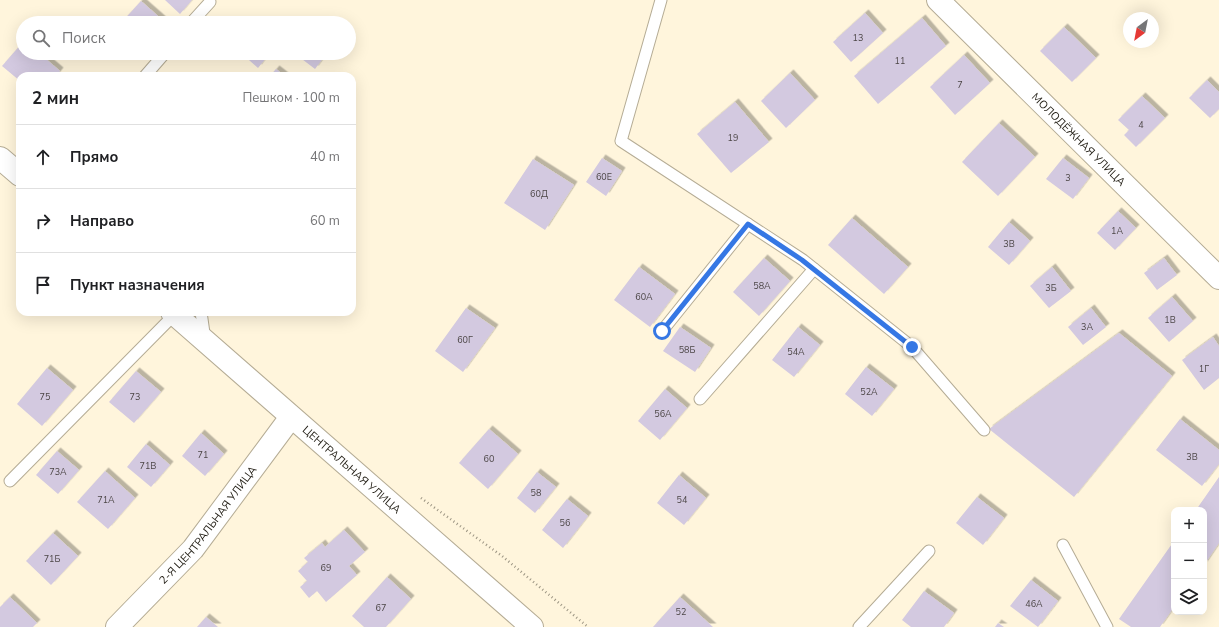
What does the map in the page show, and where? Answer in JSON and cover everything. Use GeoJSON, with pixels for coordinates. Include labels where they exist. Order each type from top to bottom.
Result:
{"type":"FeatureCollection","features":[{"type":"Feature","properties":{"kind":"street","name":"МОЛОДЁЖНАЯ УЛИЦА"},"geometry":{"type":"LineString","coordinates":[[938,0],[1219,278]]}},
{"type":"Feature","properties":{"kind":"street","name":"ЦЕНТРАЛЬНАЯ УЛИЦА"},"geometry":{"type":"LineString","coordinates":[[176,316],[532,627]]}},
{"type":"Feature","properties":{"kind":"street","name":"2-Я ЦЕНТРАЛЬНАЯ УЛИЦА"},"geometry":{"type":"LineString","coordinates":[[117,627],[192,549],[291,417]]}},
{"type":"Feature","properties":{"kind":"lane"},"geometry":{"type":"LineString","coordinates":[[661,0],[621,141],[802,260],[912,347],[984,430]]}},
{"type":"Feature","properties":{"kind":"lane"},"geometry":{"type":"LineString","coordinates":[[197,16],[210,2]]}},
{"type":"Feature","properties":{"kind":"lane"},"geometry":{"type":"LineString","coordinates":[[148,72],[159,60]]}},
{"type":"Feature","properties":{"kind":"lane"},"geometry":{"type":"LineString","coordinates":[[662,331],[748,224]]}},
{"type":"Feature","properties":{"kind":"lane"},"geometry":{"type":"LineString","coordinates":[[700,399],[814,269]]}},
{"type":"Feature","properties":{"kind":"lane"},"geometry":{"type":"LineString","coordinates":[[10,481],[170,316]]}},
{"type":"Feature","properties":{"kind":"lane"},"geometry":{"type":"LineString","coordinates":[[202,316],[206,342]]}},
{"type":"Feature","properties":{"kind":"lane"},"geometry":{"type":"LineString","coordinates":[[1063,545],[1105,626]]}},
{"type":"Feature","properties":{"kind":"lane"},"geometry":{"type":"LineString","coordinates":[[859,627],[929,551]]}},
{"type":"Feature","properties":{"kind":"path"},"geometry":{"type":"LineString","coordinates":[[418,497],[502,556],[588,627]]}},
{"type":"Feature","properties":{"kind":"building"},"geometry":{"type":"Polygon","coordinates":[[[165,0],[192,0],[180,14],[165,0]]]}},
{"type":"Feature","properties":{"kind":"building"},"geometry":{"type":"Polygon","coordinates":[[[141,1],[158,16],[127,16],[141,1]]]}},
{"type":"Feature","properties":{"kind":"building"},"geometry":{"type":"Polygon","coordinates":[[[865,13],[883,33],[851,62],[833,42],[865,13]]]}},
{"type":"Feature","properties":{"kind":"building"},"geometry":{"type":"Polygon","coordinates":[[[922,18],[946,46],[878,104],[854,76],[922,18]]]}},
{"type":"Feature","properties":{"kind":"building"},"geometry":{"type":"Polygon","coordinates":[[[1064,27],[1096,58],[1072,82],[1040,51],[1064,27]]]}},
{"type":"Feature","properties":{"kind":"building"},"geometry":{"type":"Polygon","coordinates":[[[16,50],[16,60],[47,60],[60,71],[16,72],[16,78],[2,66],[16,50]]]}},
{"type":"Feature","properties":{"kind":"building"},"geometry":{"type":"Polygon","coordinates":[[[964,55],[990,83],[955,115],[930,87],[964,55]]]}},
{"type":"Feature","properties":{"kind":"building"},"geometry":{"type":"Polygon","coordinates":[[[249,60],[264,60],[258,68],[249,60]]]}},
{"type":"Feature","properties":{"kind":"building"},"geometry":{"type":"Polygon","coordinates":[[[303,60],[322,60],[315,69],[303,60]]]}},
{"type":"Feature","properties":{"kind":"building"},"geometry":{"type":"Polygon","coordinates":[[[790,73],[815,100],[786,128],[761,101],[790,73]]]}},
{"type":"Feature","properties":{"kind":"building"},"geometry":{"type":"Polygon","coordinates":[[[1207,80],[1219,92],[1219,109],[1210,118],[1189,98],[1207,80]]]}},
{"type":"Feature","properties":{"kind":"building"},"geometry":{"type":"Polygon","coordinates":[[[1142,96],[1165,118],[1136,147],[1124,135],[1129,130],[1118,120],[1142,96]]]}},
{"type":"Feature","properties":{"kind":"building"},"geometry":{"type":"Polygon","coordinates":[[[735,102],[769,142],[731,173],[697,134],[735,102]]]}},
{"type":"Feature","properties":{"kind":"building"},"geometry":{"type":"Polygon","coordinates":[[[999,123],[1035,157],[998,196],[962,162],[999,123]]]}},
{"type":"Feature","properties":{"kind":"building"},"geometry":{"type":"Polygon","coordinates":[[[602,158],[622,171],[606,196],[586,182],[602,158]]]}},
{"type":"Feature","properties":{"kind":"building"},"geometry":{"type":"Polygon","coordinates":[[[1063,158],[1089,178],[1073,199],[1046,179],[1063,158]]]}},
{"type":"Feature","properties":{"kind":"building"},"geometry":{"type":"Polygon","coordinates":[[[533,159],[574,185],[545,230],[504,203],[533,159]]]}},
{"type":"Feature","properties":{"kind":"building"},"geometry":{"type":"Polygon","coordinates":[[[1118,211],[1136,228],[1115,250],[1097,233],[1118,211]]]}},
{"type":"Feature","properties":{"kind":"building"},"geometry":{"type":"Polygon","coordinates":[[[852,218],[908,267],[884,294],[828,245],[852,218]]]}},
{"type":"Feature","properties":{"kind":"building"},"geometry":{"type":"Polygon","coordinates":[[[1009,222],[1030,241],[1009,265],[988,247],[1009,222]]]}},
{"type":"Feature","properties":{"kind":"building"},"geometry":{"type":"Polygon","coordinates":[[[764,258],[790,281],[759,316],[733,292],[764,258]]]}},
{"type":"Feature","properties":{"kind":"building"},"geometry":{"type":"Polygon","coordinates":[[[1164,258],[1177,275],[1157,290],[1144,273],[1164,258]]]}},
{"type":"Feature","properties":{"kind":"building"},"geometry":{"type":"Polygon","coordinates":[[[639,267],[675,294],[650,327],[614,300],[639,267]]]}},
{"type":"Feature","properties":{"kind":"building"},"geometry":{"type":"Polygon","coordinates":[[[1052,267],[1071,291],[1049,308],[1030,286],[1052,267]]]}},
{"type":"Feature","properties":{"kind":"building"},"geometry":{"type":"Polygon","coordinates":[[[1172,297],[1193,321],[1169,342],[1148,318],[1172,297]]]}},
{"type":"Feature","properties":{"kind":"building"},"geometry":{"type":"Polygon","coordinates":[[[466,308],[495,328],[463,372],[435,351],[466,308]]]}},
{"type":"Feature","properties":{"kind":"building"},"geometry":{"type":"Polygon","coordinates":[[[1091,308],[1106,327],[1083,345],[1068,327],[1091,308]]]}},
{"type":"Feature","properties":{"kind":"building"},"geometry":{"type":"Polygon","coordinates":[[[680,327],[711,348],[695,372],[663,351],[680,327]]]}},
{"type":"Feature","properties":{"kind":"building"},"geometry":{"type":"Polygon","coordinates":[[[798,327],[820,345],[794,377],[772,360],[798,327]]]}},
{"type":"Feature","properties":{"kind":"building"},"geometry":{"type":"Polygon","coordinates":[[[1119,333],[1172,376],[1074,497],[989,429],[1119,333]]]}},
{"type":"Feature","properties":{"kind":"building"},"geometry":{"type":"Polygon","coordinates":[[[1213,337],[1219,346],[1219,378],[1204,390],[1182,360],[1213,337]]]}},
{"type":"Feature","properties":{"kind":"building"},"geometry":{"type":"Polygon","coordinates":[[[866,367],[894,389],[872,416],[845,394],[866,367]]]}},
{"type":"Feature","properties":{"kind":"building"},"geometry":{"type":"Polygon","coordinates":[[[47,368],[73,390],[42,426],[17,404],[47,368]]]}},
{"type":"Feature","properties":{"kind":"building"},"geometry":{"type":"Polygon","coordinates":[[[136,371],[161,392],[134,423],[109,402],[136,371]]]}},
{"type":"Feature","properties":{"kind":"building"},"geometry":{"type":"Polygon","coordinates":[[[665,389],[687,408],[660,440],[638,421],[665,389]]]}},
{"type":"Feature","properties":{"kind":"building"},"geometry":{"type":"Polygon","coordinates":[[[1180,419],[1219,450],[1219,464],[1202,486],[1156,450],[1180,419]]]}},
{"type":"Feature","properties":{"kind":"building"},"geometry":{"type":"Polygon","coordinates":[[[489,429],[518,454],[488,489],[459,463],[489,429]]]}},
{"type":"Feature","properties":{"kind":"building"},"geometry":{"type":"Polygon","coordinates":[[[201,433],[224,454],[205,476],[182,456],[201,433]]]}},
{"type":"Feature","properties":{"kind":"building"},"geometry":{"type":"Polygon","coordinates":[[[146,444],[170,465],[151,487],[127,467],[146,444]]]}},
{"type":"Feature","properties":{"kind":"building"},"geometry":{"type":"Polygon","coordinates":[[[57,451],[79,470],[58,494],[36,475],[57,451]]]}},
{"type":"Feature","properties":{"kind":"building"},"geometry":{"type":"Polygon","coordinates":[[[105,471],[135,498],[108,529],[77,502],[105,471]]]}},
{"type":"Feature","properties":{"kind":"building"},"geometry":{"type":"Polygon","coordinates":[[[537,472],[556,487],[535,513],[517,498],[537,472]]]}},
{"type":"Feature","properties":{"kind":"building"},"geometry":{"type":"Polygon","coordinates":[[[679,475],[706,498],[684,525],[657,503],[679,475]]]}},
{"type":"Feature","properties":{"kind":"building"},"geometry":{"type":"Polygon","coordinates":[[[1219,477],[1219,543],[1207,561],[1207,507],[1198,507],[1219,477]]]}},
{"type":"Feature","properties":{"kind":"building"},"geometry":{"type":"Polygon","coordinates":[[[977,497],[1004,518],[983,545],[956,523],[977,497]]]}},
{"type":"Feature","properties":{"kind":"building"},"geometry":{"type":"Polygon","coordinates":[[[567,499],[588,516],[563,548],[542,530],[567,499]]]}},
{"type":"Feature","properties":{"kind":"building"},"geometry":{"type":"Polygon","coordinates":[[[344,530],[365,552],[349,566],[357,575],[326,602],[317,591],[309,598],[300,587],[307,581],[298,571],[308,562],[304,558],[322,543],[325,547],[344,530]]]}},
{"type":"Feature","properties":{"kind":"building"},"geometry":{"type":"Polygon","coordinates":[[[53,533],[78,556],[51,585],[26,561],[53,533]]]}},
{"type":"Feature","properties":{"kind":"building"},"geometry":{"type":"Polygon","coordinates":[[[1171,545],[1171,611],[1160,627],[1131,627],[1119,619],[1171,545]]]}},
{"type":"Feature","properties":{"kind":"building"},"geometry":{"type":"Polygon","coordinates":[[[387,577],[411,599],[386,627],[364,627],[352,616],[387,577]]]}},
{"type":"Feature","properties":{"kind":"building"},"geometry":{"type":"Polygon","coordinates":[[[1031,580],[1058,601],[1038,627],[1010,606],[1031,580]]]}},
{"type":"Feature","properties":{"kind":"building"},"geometry":{"type":"Polygon","coordinates":[[[924,591],[954,613],[944,627],[911,627],[902,620],[924,591]]]}},
{"type":"Feature","properties":{"kind":"building"},"geometry":{"type":"Polygon","coordinates":[[[10,597],[37,623],[33,627],[0,627],[0,607],[10,597]]]}},
{"type":"Feature","properties":{"kind":"building"},"geometry":{"type":"Polygon","coordinates":[[[680,597],[713,627],[653,627],[680,597]]]}},
{"type":"Feature","properties":{"kind":"building"},"geometry":{"type":"Polygon","coordinates":[[[206,617],[218,627],[197,627],[206,617]]]}},
{"type":"Feature","properties":{"kind":"building"},"geometry":{"type":"Polygon","coordinates":[[[998,623],[1004,627],[995,627],[998,623]]]}},
{"type":"Feature","properties":{"kind":"route"},"geometry":{"type":"LineString","coordinates":[[662,331],[748,224],[802,260],[912,347]]}}]}
